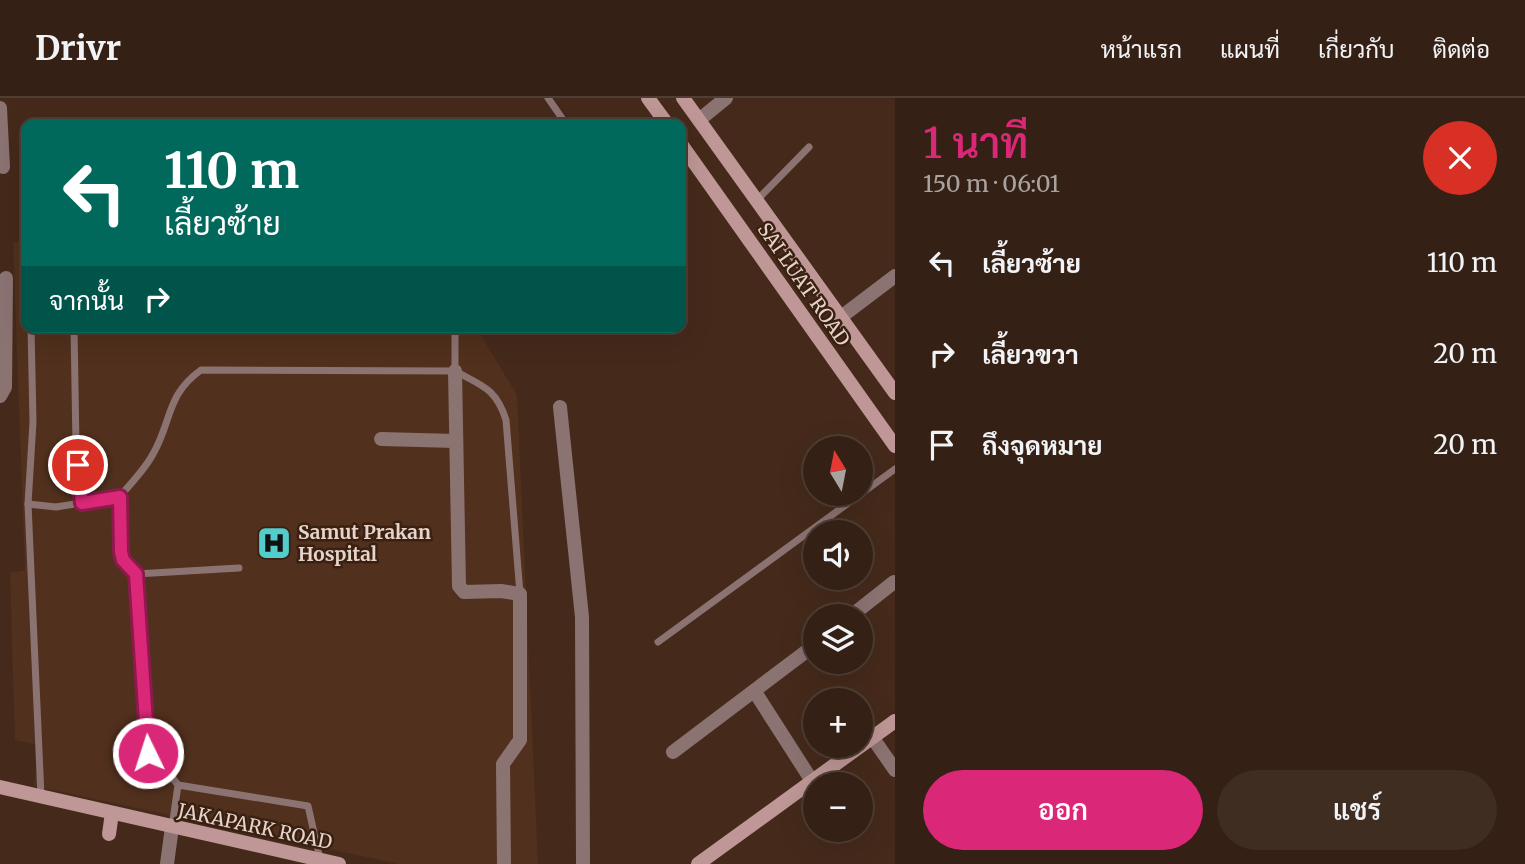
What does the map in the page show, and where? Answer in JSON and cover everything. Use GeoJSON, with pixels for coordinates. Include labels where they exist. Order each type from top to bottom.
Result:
{"type":"FeatureCollection","features":[{"type":"Feature","properties":{"kind":"main road"},"geometry":{"type":"LineString","coordinates":[[648,98],[663,119]]}},
{"type":"Feature","properties":{"kind":"main road","name":"SAI LUAT ROAD"},"geometry":{"type":"LineString","coordinates":[[683,98],[895,393]]}},
{"type":"Feature","properties":{"kind":"main road","name":"SAI LUAT ROAD"},"geometry":{"type":"LineString","coordinates":[[686,151],[895,446]]}},
{"type":"Feature","properties":{"kind":"main road"},"geometry":{"type":"LineString","coordinates":[[873,736],[895,721]]}},
{"type":"Feature","properties":{"kind":"main road"},"geometry":{"type":"LineString","coordinates":[[824,772],[843,758]]}},
{"type":"Feature","properties":{"kind":"main road","name":"JAKAPARK ROAD"},"geometry":{"type":"LineString","coordinates":[[0,787],[330,862]]}},
{"type":"Feature","properties":{"kind":"main road"},"geometry":{"type":"LineString","coordinates":[[699,864],[803,788]]}},
{"type":"Feature","properties":{"kind":"main road"},"geometry":{"type":"LineString","coordinates":[[109,834],[112,813]]}},
{"type":"Feature","properties":{"kind":"street"},"geometry":{"type":"LineString","coordinates":[[699,120],[726,98]]}},
{"type":"Feature","properties":{"kind":"street"},"geometry":{"type":"LineString","coordinates":[[0,108],[3,167]]}},
{"type":"Feature","properties":{"kind":"street"},"geometry":{"type":"LineString","coordinates":[[841,317],[895,276]]}},
{"type":"Feature","properties":{"kind":"street"},"geometry":{"type":"LineString","coordinates":[[0,396],[5,387],[6,278]]}},
{"type":"Feature","properties":{"kind":"street"},"geometry":{"type":"LineString","coordinates":[[455,370],[459,586],[464,592],[501,591],[520,594],[520,740],[503,764],[504,864]]}},
{"type":"Feature","properties":{"kind":"street"},"geometry":{"type":"LineString","coordinates":[[560,407],[582,617],[583,864]]}},
{"type":"Feature","properties":{"kind":"street"},"geometry":{"type":"LineString","coordinates":[[381,439],[456,440]]}},
{"type":"Feature","properties":{"kind":"street"},"geometry":{"type":"LineString","coordinates":[[866,604],[894,582]]}},
{"type":"Feature","properties":{"kind":"street"},"geometry":{"type":"LineString","coordinates":[[673,752],[803,654]]}},
{"type":"Feature","properties":{"kind":"street"},"geometry":{"type":"LineString","coordinates":[[755,692],[806,772]]}},
{"type":"Feature","properties":{"kind":"street"},"geometry":{"type":"LineString","coordinates":[[873,738],[895,770]]}},
{"type":"Feature","properties":{"kind":"street"},"geometry":{"type":"LineString","coordinates":[[167,864],[172,827]]}},
{"type":"Feature","properties":{"kind":"lane"},"geometry":{"type":"LineString","coordinates":[[548,98],[563,119]]}},
{"type":"Feature","properties":{"kind":"lane"},"geometry":{"type":"LineString","coordinates":[[757,201],[809,147]]}},
{"type":"Feature","properties":{"kind":"lane"},"geometry":{"type":"LineString","coordinates":[[31,333],[33,422],[28,503],[41,797]]}},
{"type":"Feature","properties":{"kind":"lane"},"geometry":{"type":"LineString","coordinates":[[74,333],[76,446],[82,503]]}},
{"type":"Feature","properties":{"kind":"lane"},"geometry":{"type":"LineString","coordinates":[[454,333],[455,370]]}},
{"type":"Feature","properties":{"kind":"lane"},"geometry":{"type":"LineString","coordinates":[[330,862],[308,806],[178,785],[168,772],[151,766],[136,574],[123,560],[121,552],[120,497],[154,454],[176,395],[189,379],[201,370],[455,370],[490,390],[506,420],[520,594]]}},
{"type":"Feature","properties":{"kind":"lane"},"geometry":{"type":"LineString","coordinates":[[658,642],[895,469]]}},
{"type":"Feature","properties":{"kind":"lane"},"geometry":{"type":"LineString","coordinates":[[28,503],[56,507],[120,497]]}},
{"type":"Feature","properties":{"kind":"lane"},"geometry":{"type":"LineString","coordinates":[[136,574],[239,568]]}},
{"type":"Feature","properties":{"kind":"lane"},"geometry":{"type":"LineString","coordinates":[[172,827],[178,785]]}},
{"type":"Feature","properties":{"kind":"shaded area","name":"Samut Prakan Hospital"},"geometry":{"type":"Polygon","coordinates":[[[21,242],[21,333],[480,333],[517,395],[538,864],[399,864],[34,786],[39,745],[15,740],[10,573],[25,570],[13,243],[21,242]]]}},
{"type":"Feature","properties":{"kind":"place","name":"Samut Prakan Hospital"},"geometry":{"type":"Point","coordinates":[274,543]}},
{"type":"Feature","properties":{"kind":"route"},"geometry":{"type":"LineString","coordinates":[[78,465],[82,503],[120,497],[121,552],[123,560],[136,574],[148,753]]}}]}
